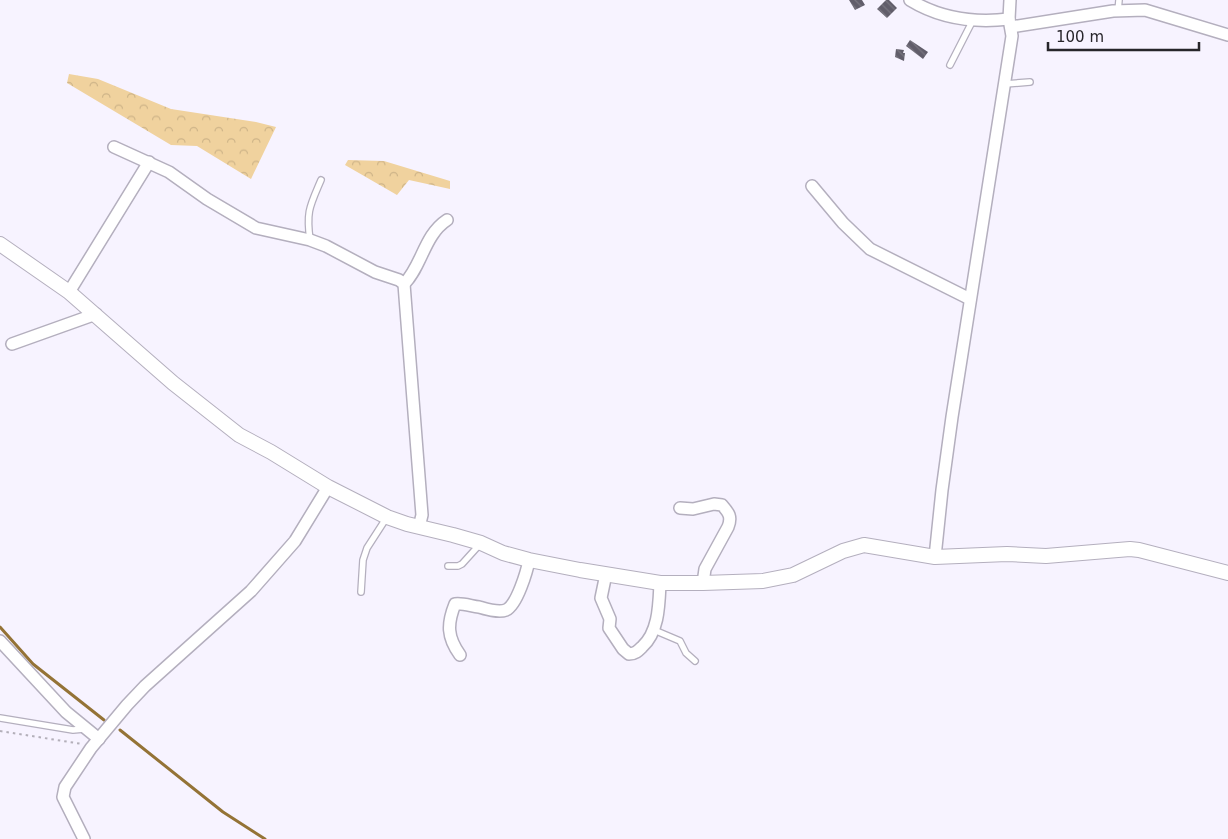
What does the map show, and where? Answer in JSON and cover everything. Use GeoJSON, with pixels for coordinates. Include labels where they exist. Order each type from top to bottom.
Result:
{"type":"FeatureCollection","features":[{"type":"Feature","properties":{"kind":"street"},"geometry":{"type":"LineString","coordinates":[[910,0],[944,15],[1010,23],[1118,6],[1145,10],[1228,35]]}},
{"type":"Feature","properties":{"kind":"street"},"geometry":{"type":"LineString","coordinates":[[935,557],[942,490],[970,300],[1012,36],[1010,0]]}},
{"type":"Feature","properties":{"kind":"street"},"geometry":{"type":"LineString","coordinates":[[114,147],[169,172],[207,199],[256,228],[310,240],[326,246],[375,272],[399,280],[404,284],[422,515],[419,527]]}},
{"type":"Feature","properties":{"kind":"street"},"geometry":{"type":"LineString","coordinates":[[68,292],[149,162]]}},
{"type":"Feature","properties":{"kind":"street"},"geometry":{"type":"LineString","coordinates":[[812,186],[843,223],[870,248],[970,300]]}},
{"type":"Feature","properties":{"kind":"street"},"geometry":{"type":"LineString","coordinates":[[404,284],[411,277],[425,247],[440,225],[447,220]]}},
{"type":"Feature","properties":{"kind":"street"},"geometry":{"type":"LineString","coordinates":[[0,244],[96,314],[173,383],[240,435],[328,487],[387,517],[481,543],[503,553],[529,560],[660,583],[703,583],[763,581],[793,575],[843,551],[858,546],[871,546],[935,557],[1007,554],[1046,556],[1130,549],[1228,573]]}},
{"type":"Feature","properties":{"kind":"street"},"geometry":{"type":"LineString","coordinates":[[12,344],[96,314]]}},
{"type":"Feature","properties":{"kind":"street"},"geometry":{"type":"LineString","coordinates":[[84,839],[63,797],[65,788],[91,748],[145,686],[251,591],[295,541],[328,487]]}},
{"type":"Feature","properties":{"kind":"street"},"geometry":{"type":"LineString","coordinates":[[680,508],[693,509],[714,504],[722,505],[730,514],[731,521],[705,569],[703,583]]}},
{"type":"Feature","properties":{"kind":"street"},"geometry":{"type":"LineString","coordinates":[[460,655],[452,644],[449,632],[455,604],[505,611],[515,600],[527,571],[529,560]]}},
{"type":"Feature","properties":{"kind":"street"},"geometry":{"type":"LineString","coordinates":[[606,574],[601,598],[610,619],[609,628],[623,650],[629,654],[634,654],[649,641],[654,630],[660,583]]}},
{"type":"Feature","properties":{"kind":"street"},"geometry":{"type":"LineString","coordinates":[[0,641],[66,712],[99,739]]}},
{"type":"Feature","properties":{"kind":"lane"},"geometry":{"type":"LineString","coordinates":[[950,65],[973,20]]}},
{"type":"Feature","properties":{"kind":"lane"},"geometry":{"type":"LineString","coordinates":[[1004,84],[1030,82]]}},
{"type":"Feature","properties":{"kind":"lane"},"geometry":{"type":"LineString","coordinates":[[310,240],[308,208],[321,180]]}},
{"type":"Feature","properties":{"kind":"lane"},"geometry":{"type":"LineString","coordinates":[[361,592],[363,560],[367,548],[387,517]]}},
{"type":"Feature","properties":{"kind":"lane"},"geometry":{"type":"LineString","coordinates":[[448,566],[462,564],[481,543]]}},
{"type":"Feature","properties":{"kind":"lane"},"geometry":{"type":"LineString","coordinates":[[654,630],[680,641],[686,653],[695,662]]}},
{"type":"Feature","properties":{"kind":"lane"},"geometry":{"type":"LineString","coordinates":[[0,718],[73,730],[86,729]]}},
{"type":"Feature","properties":{"kind":"path"},"geometry":{"type":"LineString","coordinates":[[0,731],[72,741],[91,748]]}},
{"type":"Feature","properties":{"kind":"green space"},"geometry":{"type":"Polygon","coordinates":[[[69,74],[98,79],[171,109],[256,122],[276,127],[251,179],[197,146],[171,145],[67,83],[69,74]]]}},
{"type":"Feature","properties":{"kind":"green space"},"geometry":{"type":"Polygon","coordinates":[[[348,160],[384,161],[450,181],[450,189],[409,180],[397,195],[345,165],[348,160]]]}},
{"type":"Feature","properties":{"kind":"building"},"geometry":{"type":"Polygon","coordinates":[[[849,0],[862,0],[865,5],[855,10],[849,0]]]}},
{"type":"Feature","properties":{"kind":"building"},"geometry":{"type":"Polygon","coordinates":[[[886,0],[889,0],[897,8],[887,18],[877,9],[886,0]]]}},
{"type":"Feature","properties":{"kind":"building"},"geometry":{"type":"Polygon","coordinates":[[[910,40],[928,52],[923,59],[906,46],[910,40]]]}},
{"type":"Feature","properties":{"kind":"building"},"geometry":{"type":"Polygon","coordinates":[[[896,49],[904,50],[904,61],[895,57],[896,49]]]}},
{"type":"Feature","properties":{"kind":"waterway"},"geometry":{"type":"LineString","coordinates":[[0,627],[33,664],[104,720]]}},
{"type":"Feature","properties":{"kind":"waterway"},"geometry":{"type":"LineString","coordinates":[[120,730],[223,812],[265,839]]}}]}
